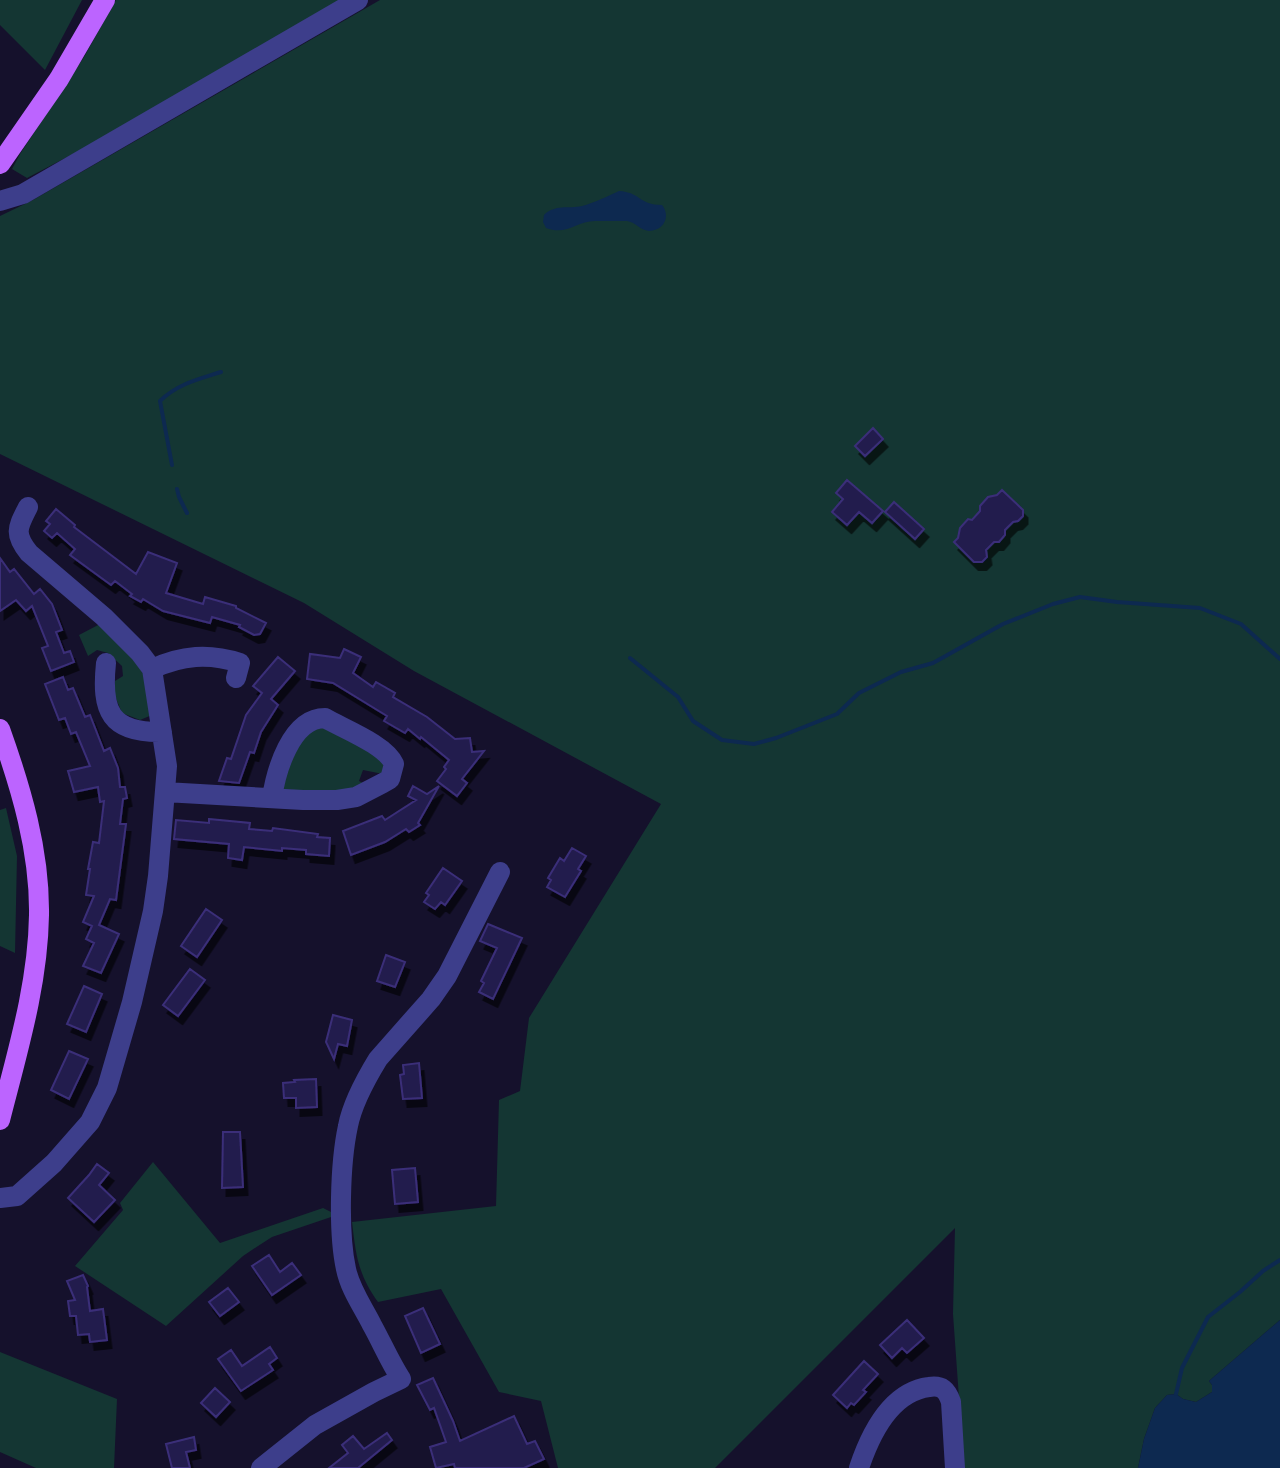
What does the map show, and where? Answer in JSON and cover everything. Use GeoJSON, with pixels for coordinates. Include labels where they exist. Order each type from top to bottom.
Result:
{"type":"FeatureCollection","features":[{"type":"Feature","properties":{"kind":"main road"},"geometry":{"type":"LineString","coordinates":[[0,164],[59,79],[105,0]]}},
{"type":"Feature","properties":{"kind":"main road"},"geometry":{"type":"LineString","coordinates":[[0,729],[28,822],[39,912],[27,1009],[0,1120]]}},
{"type":"Feature","properties":{"kind":"street"},"geometry":{"type":"LineString","coordinates":[[0,201],[23,194],[358,0]]}},
{"type":"Feature","properties":{"kind":"street"},"geometry":{"type":"LineString","coordinates":[[0,1198],[17,1196],[54,1163],[90,1122],[107,1088],[132,1002],[153,911],[167,766],[152,669],[104,617],[20,542],[18,531],[28,507]]}},
{"type":"Feature","properties":{"kind":"street"},"geometry":{"type":"LineString","coordinates":[[152,669],[185,657],[214,657],[240,663],[236,678]]}},
{"type":"Feature","properties":{"kind":"street"},"geometry":{"type":"LineString","coordinates":[[106,663],[106,700],[117,722],[134,731],[162,732]]}},
{"type":"Feature","properties":{"kind":"street"},"geometry":{"type":"LineString","coordinates":[[165,792],[272,798],[317,800],[356,797],[390,779],[394,764],[391,756],[376,746],[325,718],[315,718],[289,745],[275,778],[272,798]]}},
{"type":"Feature","properties":{"kind":"street"},"geometry":{"type":"LineString","coordinates":[[261,1468],[315,1425],[347,1406],[406,1385],[386,1355],[346,1270],[342,1209],[348,1124],[378,1059],[447,976],[500,872]]}},
{"type":"Feature","properties":{"kind":"street"},"geometry":{"type":"LineString","coordinates":[[859,1468],[877,1426],[900,1400],[916,1390],[933,1386],[942,1387],[948,1392],[951,1402],[955,1468]]}},
{"type":"Feature","properties":{"kind":"green space"},"geometry":{"type":"Polygon","coordinates":[[[0,0],[82,0],[45,70],[0,25],[0,0]]]}},
{"type":"Feature","properties":{"kind":"green space"},"geometry":{"type":"Polygon","coordinates":[[[116,0],[341,0],[92,144],[27,178],[12,169],[84,57],[116,0]]]}},
{"type":"Feature","properties":{"kind":"green space"},"geometry":{"type":"Polygon","coordinates":[[[380,0],[1280,0],[1280,1320],[1209,1381],[1212,1392],[1196,1402],[1176,1394],[1167,1395],[1155,1408],[1138,1468],[964,1468],[953,1314],[955,1228],[715,1468],[558,1468],[541,1401],[499,1392],[441,1289],[378,1302],[366,1282],[357,1255],[352,1222],[496,1206],[499,1100],[520,1091],[529,1018],[661,804],[414,671],[304,603],[0,454],[0,216],[380,0]]]}},
{"type":"Feature","properties":{"kind":"green space"},"geometry":{"type":"Polygon","coordinates":[[[100,624],[136,661],[149,684],[152,715],[140,720],[122,713],[115,696],[115,681],[123,676],[122,666],[108,653],[97,650],[88,656],[79,635],[100,624]]]}},
{"type":"Feature","properties":{"kind":"green space"},"geometry":{"type":"Polygon","coordinates":[[[320,725],[382,758],[383,774],[363,770],[359,781],[363,786],[331,794],[283,789],[282,783],[299,741],[320,725]]]}},
{"type":"Feature","properties":{"kind":"green space"},"geometry":{"type":"Polygon","coordinates":[[[6,808],[17,856],[15,953],[0,946],[0,810],[6,808]]]}},
{"type":"Feature","properties":{"kind":"green space"},"geometry":{"type":"Polygon","coordinates":[[[153,1162],[220,1243],[323,1208],[337,1215],[272,1237],[258,1246],[166,1326],[75,1266],[123,1210],[120,1203],[153,1162]]]}},
{"type":"Feature","properties":{"kind":"green space"},"geometry":{"type":"Polygon","coordinates":[[[0,1352],[117,1399],[114,1468],[36,1468],[0,1452],[0,1352]]]}},
{"type":"Feature","properties":{"kind":"water"},"geometry":{"type":"Polygon","coordinates":[[[619,191],[662,205],[666,218],[662,226],[649,231],[627,221],[595,221],[553,230],[546,228],[543,222],[544,215],[553,209],[582,206],[619,191]]]}},
{"type":"Feature","properties":{"kind":"water"},"geometry":{"type":"Polygon","coordinates":[[[1280,1320],[1280,1468],[1138,1468],[1155,1408],[1167,1395],[1176,1394],[1196,1402],[1212,1392],[1209,1381],[1280,1320]]]}},
{"type":"Feature","properties":{"kind":"building"},"geometry":{"type":"Polygon","coordinates":[[[873,428],[883,439],[865,456],[855,446],[873,428]]]}},
{"type":"Feature","properties":{"kind":"building"},"geometry":{"type":"Polygon","coordinates":[[[847,480],[883,511],[872,523],[859,512],[847,525],[832,512],[843,499],[836,493],[847,480]]]}},
{"type":"Feature","properties":{"kind":"building"},"geometry":{"type":"Polygon","coordinates":[[[1002,490],[1023,510],[1023,516],[1005,530],[999,542],[994,542],[986,550],[987,557],[982,562],[974,562],[954,542],[960,528],[968,519],[972,520],[988,497],[1002,490]]]}},
{"type":"Feature","properties":{"kind":"building"},"geometry":{"type":"Polygon","coordinates":[[[894,502],[924,529],[915,539],[885,512],[894,502]]]}},
{"type":"Feature","properties":{"kind":"building"},"geometry":{"type":"Polygon","coordinates":[[[56,509],[74,527],[136,574],[148,552],[177,563],[166,593],[203,604],[205,597],[236,606],[266,623],[260,634],[254,635],[240,625],[212,617],[210,623],[163,611],[143,599],[141,602],[130,596],[132,594],[115,581],[111,585],[70,555],[75,549],[57,533],[52,538],[44,531],[50,524],[46,521],[56,509]]]}},
{"type":"Feature","properties":{"kind":"building"},"geometry":{"type":"Polygon","coordinates":[[[0,558],[10,572],[14,569],[34,594],[40,589],[52,604],[62,630],[56,632],[64,653],[70,651],[74,662],[51,671],[42,648],[48,646],[32,606],[26,611],[16,600],[0,611],[0,558]]]}},
{"type":"Feature","properties":{"kind":"building"},"geometry":{"type":"Polygon","coordinates":[[[344,649],[361,657],[353,673],[373,687],[376,682],[395,693],[393,697],[427,717],[455,739],[470,738],[472,752],[484,751],[462,779],[467,783],[457,796],[437,781],[449,760],[421,737],[408,729],[405,733],[384,721],[387,716],[333,683],[307,679],[310,654],[340,658],[344,649]]]}},
{"type":"Feature","properties":{"kind":"building"},"geometry":{"type":"Polygon","coordinates":[[[278,657],[295,671],[271,699],[278,705],[261,732],[254,753],[250,752],[239,783],[219,781],[227,758],[231,759],[246,715],[262,693],[253,686],[278,657]]]}},
{"type":"Feature","properties":{"kind":"building"},"geometry":{"type":"Polygon","coordinates":[[[63,677],[68,690],[73,688],[85,717],[90,715],[104,751],[110,748],[118,768],[120,787],[125,787],[127,798],[123,799],[120,824],[126,824],[116,900],[110,899],[99,925],[119,934],[101,973],[83,966],[94,943],[86,939],[92,926],[83,922],[94,896],[86,895],[88,869],[93,842],[99,843],[104,801],[100,802],[98,787],[74,792],[68,771],[90,766],[76,732],[71,734],[65,718],[59,720],[45,684],[63,677]]]}},
{"type":"Feature","properties":{"kind":"building"},"geometry":{"type":"Polygon","coordinates":[[[413,786],[427,794],[439,786],[418,823],[420,825],[351,855],[343,831],[382,816],[385,820],[416,800],[408,796],[413,786]]]}},
{"type":"Feature","properties":{"kind":"building"},"geometry":{"type":"Polygon","coordinates":[[[209,819],[250,823],[249,829],[272,831],[273,828],[318,834],[317,837],[330,838],[329,856],[306,854],[306,850],[244,847],[242,860],[228,858],[229,844],[174,839],[176,820],[209,823],[209,819]]]}},
{"type":"Feature","properties":{"kind":"building"},"geometry":{"type":"Polygon","coordinates":[[[572,848],[586,856],[565,897],[547,887],[551,880],[548,878],[560,858],[564,861],[572,848]]]}},
{"type":"Feature","properties":{"kind":"building"},"geometry":{"type":"Polygon","coordinates":[[[443,868],[462,881],[445,905],[441,902],[435,909],[424,902],[429,895],[426,893],[443,868]]]}},
{"type":"Feature","properties":{"kind":"building"},"geometry":{"type":"Polygon","coordinates":[[[206,909],[222,920],[197,957],[181,946],[206,909]]]}},
{"type":"Feature","properties":{"kind":"building"},"geometry":{"type":"Polygon","coordinates":[[[488,924],[522,938],[493,999],[479,992],[497,948],[480,941],[488,924]]]}},
{"type":"Feature","properties":{"kind":"building"},"geometry":{"type":"Polygon","coordinates":[[[386,955],[405,962],[395,987],[377,981],[386,955]]]}},
{"type":"Feature","properties":{"kind":"building"},"geometry":{"type":"Polygon","coordinates":[[[190,969],[205,980],[178,1016],[163,1005],[190,969]]]}},
{"type":"Feature","properties":{"kind":"building"},"geometry":{"type":"Polygon","coordinates":[[[84,986],[102,994],[86,1032],[67,1024],[84,986]]]}},
{"type":"Feature","properties":{"kind":"building"},"geometry":{"type":"Polygon","coordinates":[[[333,1015],[352,1020],[347,1046],[338,1044],[334,1059],[326,1042],[333,1015]]]}},
{"type":"Feature","properties":{"kind":"building"},"geometry":{"type":"Polygon","coordinates":[[[69,1051],[88,1059],[69,1099],[51,1090],[69,1051]]]}},
{"type":"Feature","properties":{"kind":"building"},"geometry":{"type":"Polygon","coordinates":[[[419,1063],[422,1098],[403,1099],[400,1075],[404,1074],[403,1065],[419,1063]]]}},
{"type":"Feature","properties":{"kind":"building"},"geometry":{"type":"Polygon","coordinates":[[[316,1079],[317,1107],[296,1108],[296,1098],[284,1098],[283,1083],[316,1079]]]}},
{"type":"Feature","properties":{"kind":"building"},"geometry":{"type":"Polygon","coordinates":[[[223,1132],[240,1132],[243,1187],[222,1188],[223,1132]]]}},
{"type":"Feature","properties":{"kind":"building"},"geometry":{"type":"Polygon","coordinates":[[[97,1164],[109,1173],[99,1185],[115,1200],[94,1222],[68,1198],[97,1164]]]}},
{"type":"Feature","properties":{"kind":"building"},"geometry":{"type":"Polygon","coordinates":[[[415,1168],[418,1202],[395,1204],[392,1170],[415,1168]]]}},
{"type":"Feature","properties":{"kind":"building"},"geometry":{"type":"Polygon","coordinates":[[[269,1255],[280,1272],[292,1263],[301,1275],[272,1295],[252,1266],[269,1255]]]}},
{"type":"Feature","properties":{"kind":"building"},"geometry":{"type":"Polygon","coordinates":[[[83,1275],[88,1286],[90,1311],[103,1309],[107,1340],[90,1342],[89,1334],[78,1335],[76,1316],[70,1316],[68,1301],[75,1300],[67,1281],[83,1275]]]}},
{"type":"Feature","properties":{"kind":"building"},"geometry":{"type":"Polygon","coordinates":[[[228,1288],[239,1302],[220,1316],[209,1302],[228,1288]]]}},
{"type":"Feature","properties":{"kind":"building"},"geometry":{"type":"Polygon","coordinates":[[[423,1308],[440,1344],[421,1353],[405,1316],[423,1308]]]}},
{"type":"Feature","properties":{"kind":"building"},"geometry":{"type":"Polygon","coordinates":[[[907,1320],[924,1338],[907,1353],[902,1348],[892,1358],[880,1345],[907,1320]]]}},
{"type":"Feature","properties":{"kind":"building"},"geometry":{"type":"Polygon","coordinates":[[[270,1347],[277,1358],[269,1364],[273,1370],[241,1391],[218,1359],[231,1350],[242,1366],[270,1347]]]}},
{"type":"Feature","properties":{"kind":"building"},"geometry":{"type":"Polygon","coordinates":[[[864,1361],[878,1374],[863,1390],[866,1392],[847,1408],[833,1395],[864,1361]]]}},
{"type":"Feature","properties":{"kind":"building"},"geometry":{"type":"Polygon","coordinates":[[[433,1378],[460,1441],[514,1416],[527,1444],[535,1441],[544,1459],[524,1468],[455,1468],[454,1464],[436,1468],[430,1447],[446,1442],[434,1408],[430,1410],[417,1385],[433,1378]]]}},
{"type":"Feature","properties":{"kind":"building"},"geometry":{"type":"Polygon","coordinates":[[[215,1388],[230,1402],[216,1417],[201,1403],[215,1388]]]}},
{"type":"Feature","properties":{"kind":"building"},"geometry":{"type":"Polygon","coordinates":[[[387,1433],[392,1440],[358,1468],[329,1468],[348,1453],[342,1445],[353,1436],[364,1449],[387,1433]]]}},
{"type":"Feature","properties":{"kind":"building"},"geometry":{"type":"Polygon","coordinates":[[[194,1437],[196,1450],[186,1452],[190,1468],[172,1468],[166,1444],[194,1437]]]}},
{"type":"Feature","properties":{"kind":"waterway"},"geometry":{"type":"LineString","coordinates":[[172,465],[160,401],[181,386],[221,372]]}},
{"type":"Feature","properties":{"kind":"waterway"},"geometry":{"type":"LineString","coordinates":[[177,489],[187,513]]}},
{"type":"Feature","properties":{"kind":"waterway"},"geometry":{"type":"LineString","coordinates":[[630,658],[678,697],[693,721],[722,740],[754,744],[837,714],[859,693],[901,672],[933,663],[1003,624],[1080,597],[1200,608],[1241,624],[1280,659]]}},
{"type":"Feature","properties":{"kind":"waterway"},"geometry":{"type":"LineString","coordinates":[[1176,1394],[1182,1368],[1208,1317],[1280,1260]]}}]}
